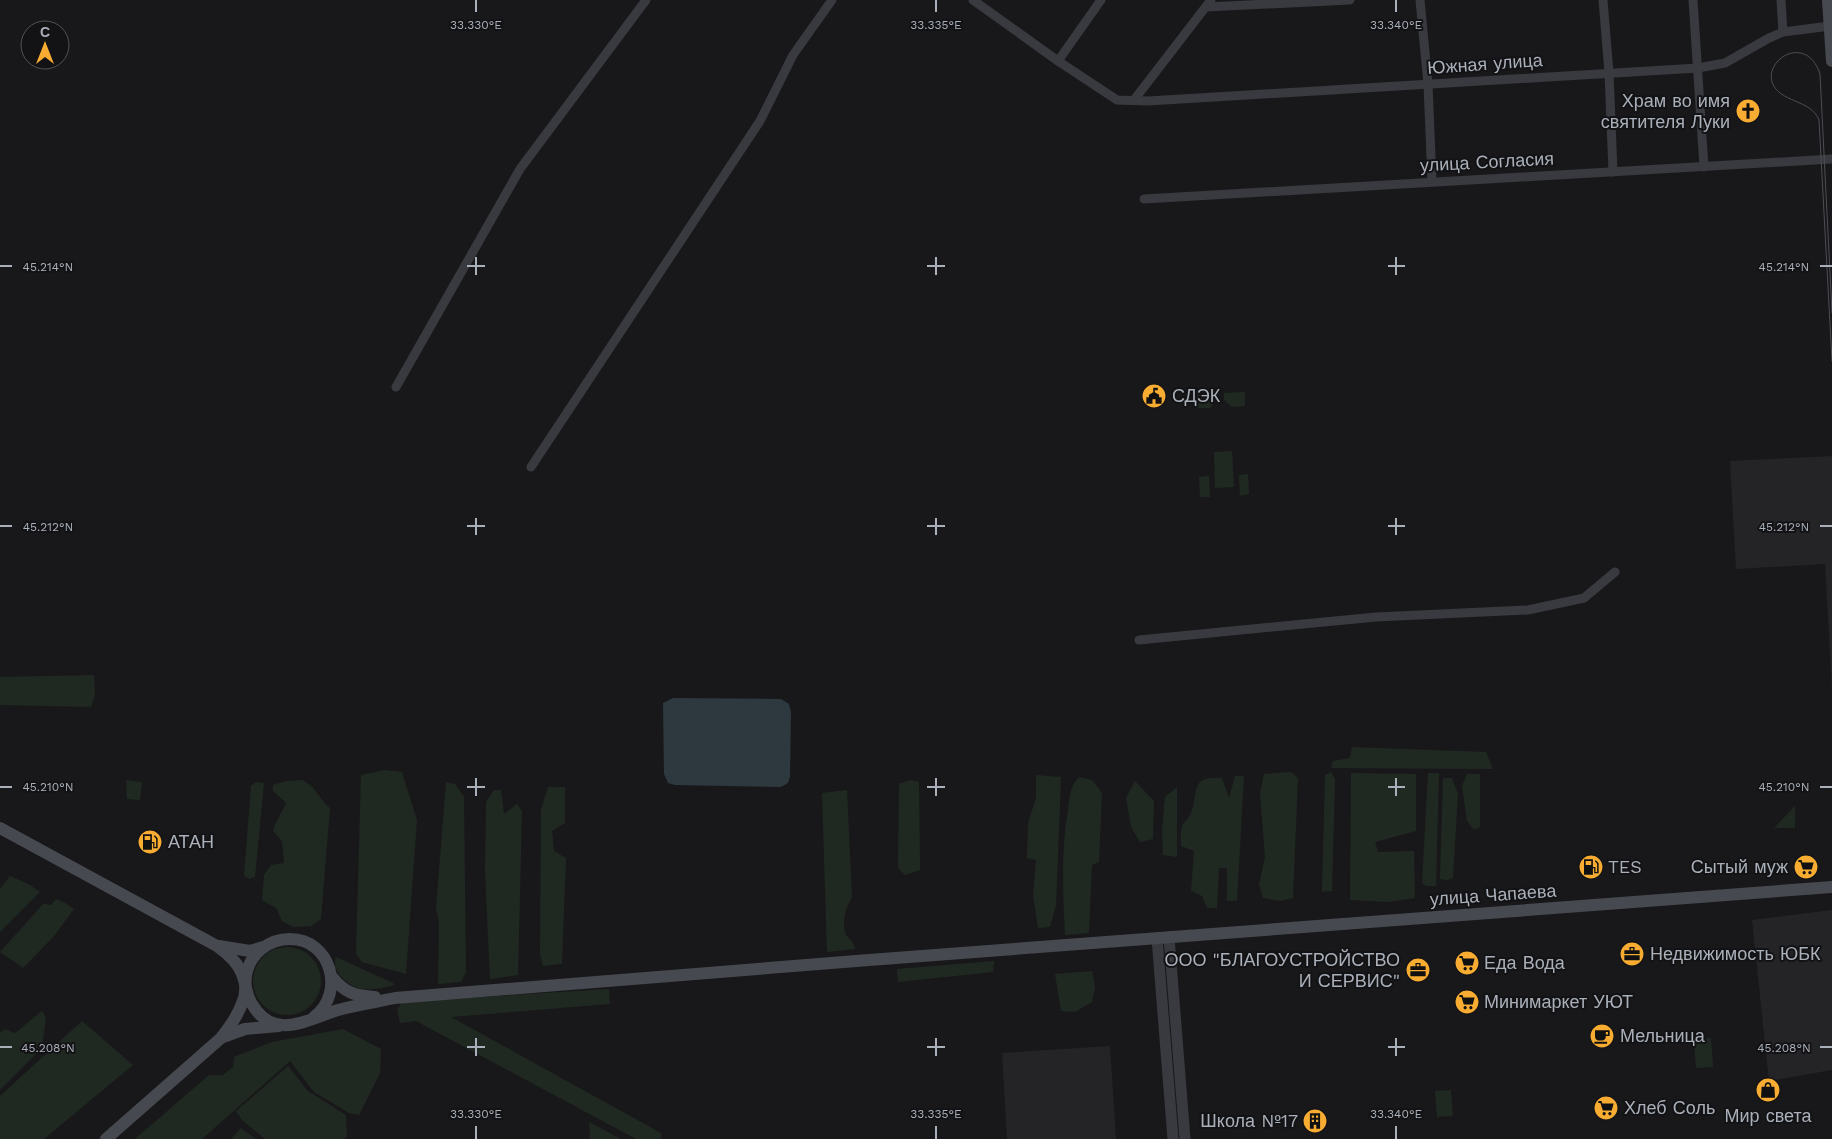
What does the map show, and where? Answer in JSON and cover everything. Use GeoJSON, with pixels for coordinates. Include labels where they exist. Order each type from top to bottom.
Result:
{"type":"FeatureCollection","features":[{"type":"Feature","properties":{"kind":"main road"},"geometry":{"type":"LineString","coordinates":[[1828,0],[1832,61]]}},
{"type":"Feature","properties":{"kind":"main road"},"geometry":{"type":"LineString","coordinates":[[0,828],[217,946],[229,956],[242,974],[252,1005],[262,1016],[277,1024],[292,1025]]}},
{"type":"Feature","properties":{"kind":"main road","name":"улица Чапаева"},"geometry":{"type":"LineString","coordinates":[[394,998],[1832,887]]}},
{"type":"Feature","properties":{"kind":"main road"},"geometry":{"type":"LineString","coordinates":[[217,946],[250,951],[280,940],[306,942],[321,953],[330,968],[332,977],[328,1001],[319,1014],[303,1023],[255,1027],[221,1038]]}},
{"type":"Feature","properties":{"kind":"main road"},"geometry":{"type":"LineString","coordinates":[[106,1139],[221,1038],[236,1018],[246,990],[246,974],[249,966],[252,959],[263,947]]}},
{"type":"Feature","properties":{"kind":"main road"},"geometry":{"type":"LineString","coordinates":[[332,977],[340,987],[350,993],[362,996],[394,998]]}},
{"type":"Feature","properties":{"kind":"main road"},"geometry":{"type":"LineString","coordinates":[[312,1018],[346,1008],[394,998]]}},
{"type":"Feature","properties":{"kind":"street"},"geometry":{"type":"LineString","coordinates":[[396,387],[520,169],[646,0]]}},
{"type":"Feature","properties":{"kind":"street"},"geometry":{"type":"LineString","coordinates":[[531,467],[760,121],[793,55],[832,0]]}},
{"type":"Feature","properties":{"kind":"street","name":"Южная улица"},"geometry":{"type":"LineString","coordinates":[[974,0],[1058,61],[1117,100],[1698,68],[1725,64],[1769,38],[1783,32],[1830,26]]}},
{"type":"Feature","properties":{"kind":"street"},"geometry":{"type":"LineString","coordinates":[[1058,61],[1101,0]]}},
{"type":"Feature","properties":{"kind":"street"},"geometry":{"type":"LineString","coordinates":[[1134,100],[1208,3],[1350,0]]}},
{"type":"Feature","properties":{"kind":"street"},"geometry":{"type":"LineString","coordinates":[[1420,0],[1428,84],[1432,181]]}},
{"type":"Feature","properties":{"kind":"street"},"geometry":{"type":"LineString","coordinates":[[1603,0],[1609,73],[1613,172]]}},
{"type":"Feature","properties":{"kind":"street"},"geometry":{"type":"LineString","coordinates":[[1693,0],[1704,167]]}},
{"type":"Feature","properties":{"kind":"street"},"geometry":{"type":"LineString","coordinates":[[1781,0],[1783,32]]}},
{"type":"Feature","properties":{"kind":"street","name":"улица Согласия"},"geometry":{"type":"LineString","coordinates":[[1144,199],[1832,159]]}},
{"type":"Feature","properties":{"kind":"street"},"geometry":{"type":"LineString","coordinates":[[1139,640],[1376,617],[1528,610],[1584,598],[1614,572]]}},
{"type":"Feature","properties":{"kind":"street"},"geometry":{"type":"LineString","coordinates":[[1163,938],[1174,1139]]}},
{"type":"Feature","properties":{"kind":"street"},"geometry":{"type":"LineString","coordinates":[[1163,938],[1185,1139]]}},
{"type":"Feature","properties":{"kind":"shaded area"},"geometry":{"type":"Polygon","coordinates":[[[1245,392],[1245,406],[1232,407],[1224,400],[1224,393],[1245,392]]]}},
{"type":"Feature","properties":{"kind":"shaded area"},"geometry":{"type":"Polygon","coordinates":[[[1216,394],[1216,400],[1210,408],[1196,408],[1196,395],[1216,394]]]}},
{"type":"Feature","properties":{"kind":"shaded area"},"geometry":{"type":"Polygon","coordinates":[[[1232,451],[1234,487],[1215,488],[1214,452],[1232,451]]]}},
{"type":"Feature","properties":{"kind":"shaded area"},"geometry":{"type":"Polygon","coordinates":[[[1832,456],[1832,689],[1825,564],[1736,569],[1730,461],[1832,456]]]}},
{"type":"Feature","properties":{"kind":"shaded area"},"geometry":{"type":"Polygon","coordinates":[[[1248,474],[1249,494],[1240,496],[1239,475],[1248,474]]]}},
{"type":"Feature","properties":{"kind":"shaded area"},"geometry":{"type":"Polygon","coordinates":[[[1209,476],[1210,497],[1201,497],[1199,477],[1209,476]]]}},
{"type":"Feature","properties":{"kind":"shaded area"},"geometry":{"type":"Polygon","coordinates":[[[94,675],[95,695],[91,707],[0,705],[0,677],[94,675]]]}},
{"type":"Feature","properties":{"kind":"shaded area"},"geometry":{"type":"Polygon","coordinates":[[[673,698],[781,699],[789,704],[791,712],[790,777],[788,783],[781,787],[675,785],[668,783],[664,774],[663,703],[673,698]]]}},
{"type":"Feature","properties":{"kind":"shaded area"},"geometry":{"type":"Polygon","coordinates":[[[1352,747],[1486,752],[1493,769],[1331,768],[1333,761],[1350,758],[1352,747]]]}},
{"type":"Feature","properties":{"kind":"shaded area"},"geometry":{"type":"Polygon","coordinates":[[[384,770],[402,772],[417,820],[406,974],[362,962],[356,954],[361,775],[384,770]]]}},
{"type":"Feature","properties":{"kind":"shaded area"},"geometry":{"type":"Polygon","coordinates":[[[1291,772],[1298,778],[1293,898],[1280,901],[1263,898],[1259,884],[1265,857],[1260,793],[1264,774],[1291,772]]]}},
{"type":"Feature","properties":{"kind":"shaded area"},"geometry":{"type":"Polygon","coordinates":[[[1331,772],[1335,779],[1332,891],[1322,892],[1325,775],[1331,772]]]}},
{"type":"Feature","properties":{"kind":"shaded area"},"geometry":{"type":"Polygon","coordinates":[[[1351,773],[1416,774],[1416,831],[1375,842],[1378,852],[1414,851],[1415,898],[1387,902],[1350,900],[1351,773]]]}},
{"type":"Feature","properties":{"kind":"shaded area"},"geometry":{"type":"Polygon","coordinates":[[[1428,773],[1439,773],[1436,886],[1426,886],[1422,883],[1428,773]]]}},
{"type":"Feature","properties":{"kind":"shaded area"},"geometry":{"type":"Polygon","coordinates":[[[1467,774],[1480,774],[1480,827],[1474,830],[1467,821],[1462,786],[1467,774]]]}},
{"type":"Feature","properties":{"kind":"shaded area"},"geometry":{"type":"Polygon","coordinates":[[[1036,775],[1061,777],[1056,905],[1050,927],[1038,928],[1033,896],[1036,860],[1027,858],[1028,823],[1036,798],[1036,775]]]}},
{"type":"Feature","properties":{"kind":"shaded area"},"geometry":{"type":"Polygon","coordinates":[[[1235,776],[1244,776],[1237,901],[1227,901],[1227,868],[1219,868],[1217,908],[1207,908],[1202,896],[1191,891],[1194,851],[1181,846],[1181,828],[1191,813],[1199,783],[1211,778],[1222,778],[1229,798],[1235,776]]]}},
{"type":"Feature","properties":{"kind":"shaded area"},"geometry":{"type":"Polygon","coordinates":[[[1079,777],[1092,780],[1102,793],[1099,862],[1092,865],[1089,933],[1065,935],[1063,888],[1064,840],[1071,792],[1079,777]]]}},
{"type":"Feature","properties":{"kind":"shaded area"},"geometry":{"type":"Polygon","coordinates":[[[1443,778],[1452,778],[1458,794],[1453,878],[1447,880],[1440,879],[1443,778]]]}},
{"type":"Feature","properties":{"kind":"shaded area"},"geometry":{"type":"Polygon","coordinates":[[[126,780],[142,782],[140,800],[127,799],[126,780]]]}},
{"type":"Feature","properties":{"kind":"shaded area"},"geometry":{"type":"Polygon","coordinates":[[[302,780],[314,789],[330,808],[321,919],[311,926],[293,927],[282,921],[276,908],[262,900],[264,875],[271,865],[284,863],[282,841],[273,831],[286,803],[273,791],[273,785],[286,781],[302,780]]]}},
{"type":"Feature","properties":{"kind":"shaded area"},"geometry":{"type":"Polygon","coordinates":[[[911,780],[919,782],[920,870],[905,875],[898,868],[899,784],[911,780]]]}},
{"type":"Feature","properties":{"kind":"shaded area"},"geometry":{"type":"Polygon","coordinates":[[[1135,781],[1154,801],[1153,839],[1140,842],[1131,827],[1126,798],[1135,781]]]}},
{"type":"Feature","properties":{"kind":"shaded area"},"geometry":{"type":"Polygon","coordinates":[[[256,782],[264,783],[255,877],[249,879],[244,875],[251,786],[256,782]]]}},
{"type":"Feature","properties":{"kind":"shaded area"},"geometry":{"type":"Polygon","coordinates":[[[446,782],[455,784],[464,797],[466,972],[461,982],[438,984],[439,923],[436,908],[446,782]]]}},
{"type":"Feature","properties":{"kind":"shaded area"},"geometry":{"type":"Polygon","coordinates":[[[548,787],[565,787],[565,823],[552,831],[554,851],[566,858],[562,964],[543,966],[540,955],[541,810],[548,787]]]}},
{"type":"Feature","properties":{"kind":"shaded area"},"geometry":{"type":"Polygon","coordinates":[[[1177,787],[1177,857],[1163,855],[1162,830],[1165,797],[1177,787]]]}},
{"type":"Feature","properties":{"kind":"shaded area"},"geometry":{"type":"Polygon","coordinates":[[[494,790],[501,790],[504,814],[517,804],[522,811],[518,975],[490,979],[485,872],[486,802],[494,790]]]}},
{"type":"Feature","properties":{"kind":"shaded area"},"geometry":{"type":"Polygon","coordinates":[[[847,790],[852,897],[845,914],[844,927],[855,949],[827,952],[822,793],[847,790]]]}},
{"type":"Feature","properties":{"kind":"shaded area"},"geometry":{"type":"Polygon","coordinates":[[[1795,806],[1795,828],[1774,828],[1795,806]]]}},
{"type":"Feature","properties":{"kind":"shaded area"},"geometry":{"type":"Polygon","coordinates":[[[10,876],[40,892],[0,932],[0,889],[10,876]]]}},
{"type":"Feature","properties":{"kind":"shaded area"},"geometry":{"type":"Polygon","coordinates":[[[56,899],[74,909],[54,936],[23,968],[0,952],[43,904],[51,905],[56,899]]]}},
{"type":"Feature","properties":{"kind":"shaded area"},"geometry":{"type":"Polygon","coordinates":[[[1832,910],[1832,1070],[1769,1081],[1752,920],[1832,910]]]}},
{"type":"Feature","properties":{"kind":"shaded area"},"geometry":{"type":"Polygon","coordinates":[[[287,947],[300,950],[311,957],[318,968],[321,981],[318,994],[311,1005],[300,1012],[287,1015],[274,1012],[263,1005],[256,994],[253,981],[256,968],[263,957],[274,950],[287,947]]]}},
{"type":"Feature","properties":{"kind":"shaded area"},"geometry":{"type":"Polygon","coordinates":[[[336,957],[394,985],[366,989],[357,988],[346,982],[338,973],[335,962],[336,957]]]}},
{"type":"Feature","properties":{"kind":"shaded area"},"geometry":{"type":"Polygon","coordinates":[[[994,961],[993,972],[898,982],[897,969],[994,961]]]}},
{"type":"Feature","properties":{"kind":"shaded area"},"geometry":{"type":"Polygon","coordinates":[[[1092,971],[1095,987],[1092,1002],[1075,1012],[1061,1011],[1055,974],[1092,971]]]}},
{"type":"Feature","properties":{"kind":"shaded area"},"geometry":{"type":"Polygon","coordinates":[[[609,989],[610,1004],[451,1017],[661,1133],[661,1139],[636,1139],[416,1021],[400,1023],[397,1010],[402,1002],[609,989]]]}},
{"type":"Feature","properties":{"kind":"shaded area"},"geometry":{"type":"Polygon","coordinates":[[[42,1011],[46,1018],[42,1048],[0,1090],[0,1033],[5,1029],[15,1033],[42,1011]]]}},
{"type":"Feature","properties":{"kind":"shaded area"},"geometry":{"type":"Polygon","coordinates":[[[82,1021],[133,1065],[44,1139],[0,1139],[0,1096],[82,1021]]]}},
{"type":"Feature","properties":{"kind":"shaded area"},"geometry":{"type":"Polygon","coordinates":[[[343,1029],[381,1049],[380,1073],[359,1115],[349,1113],[314,1092],[290,1061],[202,1139],[135,1139],[209,1075],[223,1075],[233,1067],[234,1057],[272,1042],[343,1029]]]}},
{"type":"Feature","properties":{"kind":"shaded area"},"geometry":{"type":"Polygon","coordinates":[[[1711,1038],[1713,1067],[1696,1068],[1694,1040],[1711,1038]]]}},
{"type":"Feature","properties":{"kind":"shaded area"},"geometry":{"type":"Polygon","coordinates":[[[1110,1046],[1116,1139],[1007,1139],[1002,1053],[1110,1046]]]}},
{"type":"Feature","properties":{"kind":"shaded area"},"geometry":{"type":"Polygon","coordinates":[[[288,1066],[308,1091],[346,1115],[347,1136],[344,1139],[265,1139],[242,1120],[236,1111],[288,1066]]]}},
{"type":"Feature","properties":{"kind":"shaded area"},"geometry":{"type":"Polygon","coordinates":[[[1451,1090],[1453,1116],[1437,1117],[1435,1091],[1451,1090]]]}},
{"type":"Feature","properties":{"kind":"shaded area"},"geometry":{"type":"Polygon","coordinates":[[[589,1122],[621,1139],[590,1139],[589,1122]]]}},
{"type":"Feature","properties":{"kind":"shaded area"},"geometry":{"type":"Polygon","coordinates":[[[241,1128],[256,1139],[231,1139],[241,1128]]]}},
{"type":"Feature","properties":{"kind":"tram line"},"geometry":{"type":"LineString","coordinates":[[1832,313],[1820,74],[1814,62],[1806,55],[1788,54],[1775,65],[1772,73],[1772,82],[1781,94],[1809,108],[1819,120],[1832,361]]}},
{"type":"Feature","properties":{"kind":"place","name":"Храм во имя святителя Луки"},"geometry":{"type":"Point","coordinates":[1748,111]}},
{"type":"Feature","properties":{"kind":"place","name":"СДЭК"},"geometry":{"type":"Point","coordinates":[1154,396]}},
{"type":"Feature","properties":{"kind":"place","name":"АТАН"},"geometry":{"type":"Point","coordinates":[150,842]}},
{"type":"Feature","properties":{"kind":"place","name":"TES"},"geometry":{"type":"Point","coordinates":[1591,867]}},
{"type":"Feature","properties":{"kind":"place","name":"Сытый муж"},"geometry":{"type":"Point","coordinates":[1806,867]}},
{"type":"Feature","properties":{"kind":"place","name":"Недвижимость ЮБК"},"geometry":{"type":"Point","coordinates":[1632,954]}},
{"type":"Feature","properties":{"kind":"place","name":"Еда Вода"},"geometry":{"type":"Point","coordinates":[1467,963]}},
{"type":"Feature","properties":{"kind":"place","name":"ООО \"БЛАГОУСТРОЙСТВО И СЕРВИС\""},"geometry":{"type":"Point","coordinates":[1418,970]}},
{"type":"Feature","properties":{"kind":"place","name":"Минимаркет УЮТ"},"geometry":{"type":"Point","coordinates":[1467,1002]}},
{"type":"Feature","properties":{"kind":"place","name":"Мельница"},"geometry":{"type":"Point","coordinates":[1602,1036]}},
{"type":"Feature","properties":{"kind":"place","name":"Мир света"},"geometry":{"type":"Point","coordinates":[1768,1090]}},
{"type":"Feature","properties":{"kind":"place","name":"Хлеб Соль"},"geometry":{"type":"Point","coordinates":[1606,1108]}},
{"type":"Feature","properties":{"kind":"place","name":"Школа №17"},"geometry":{"type":"Point","coordinates":[1315,1121]}}]}
